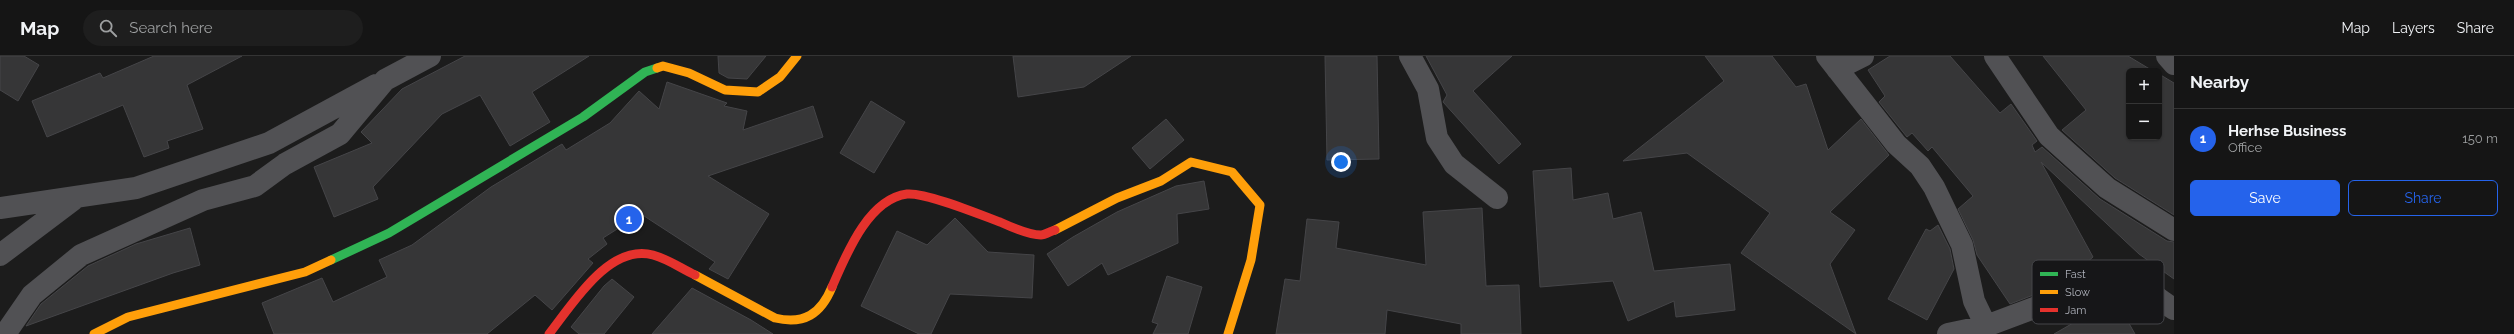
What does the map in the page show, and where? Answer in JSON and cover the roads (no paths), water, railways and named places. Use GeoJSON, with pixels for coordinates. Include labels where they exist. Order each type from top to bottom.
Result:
{"type":"FeatureCollection","features":[{"type":"Feature","properties":{"kind":"street"},"geometry":{"type":"LineString","coordinates":[[0,208],[136,188],[269,143],[430,56]]}},
{"type":"Feature","properties":{"kind":"street"},"geometry":{"type":"LineString","coordinates":[[94,334],[128,317],[305,272],[389,232],[583,117],[645,72],[663,66],[689,73],[724,90],[758,92],[780,78],[797,56]]}},
{"type":"Feature","properties":{"kind":"street"},"geometry":{"type":"LineString","coordinates":[[1410,56],[1428,89],[1437,138],[1454,164],[1497,198]]}},
{"type":"Feature","properties":{"kind":"street"},"geometry":{"type":"LineString","coordinates":[[1862,56],[1832,63],[1896,144],[1920,166],[1934,187],[1962,244],[1973,297],[1986,326]]}},
{"type":"Feature","properties":{"kind":"street"},"geometry":{"type":"LineString","coordinates":[[1995,56],[2049,136],[2107,188],[2174,230]]}},
{"type":"Feature","properties":{"kind":"street"},"geometry":{"type":"LineString","coordinates":[[2167,56],[2174,64]]}},
{"type":"Feature","properties":{"kind":"street"},"geometry":{"type":"LineString","coordinates":[[5,334],[32,295],[81,255],[203,200],[255,186],[285,164],[340,134],[385,80]]}},
{"type":"Feature","properties":{"kind":"street"},"geometry":{"type":"LineString","coordinates":[[549,334],[596,277],[612,263],[634,254],[653,255],[775,318],[788,321],[802,319],[816,312],[826,301],[850,244],[881,206],[894,196],[909,194],[962,207],[1006,225],[1041,235],[1068,225],[1117,198],[1161,181],[1191,162],[1232,172],[1260,205],[1251,260],[1228,334]]}},
{"type":"Feature","properties":{"kind":"street"},"geometry":{"type":"LineString","coordinates":[[0,255],[76,198]]}},
{"type":"Feature","properties":{"kind":"street"},"geometry":{"type":"LineString","coordinates":[[2164,302],[2174,309]]}},
{"type":"Feature","properties":{"kind":"street"},"geometry":{"type":"LineString","coordinates":[[1948,334],[1986,326],[2032,309]]}},
{"type":"Feature","properties":{"kind":"place","name":"Herhse Business"},"geometry":{"type":"Point","coordinates":[629,219]}}]}
